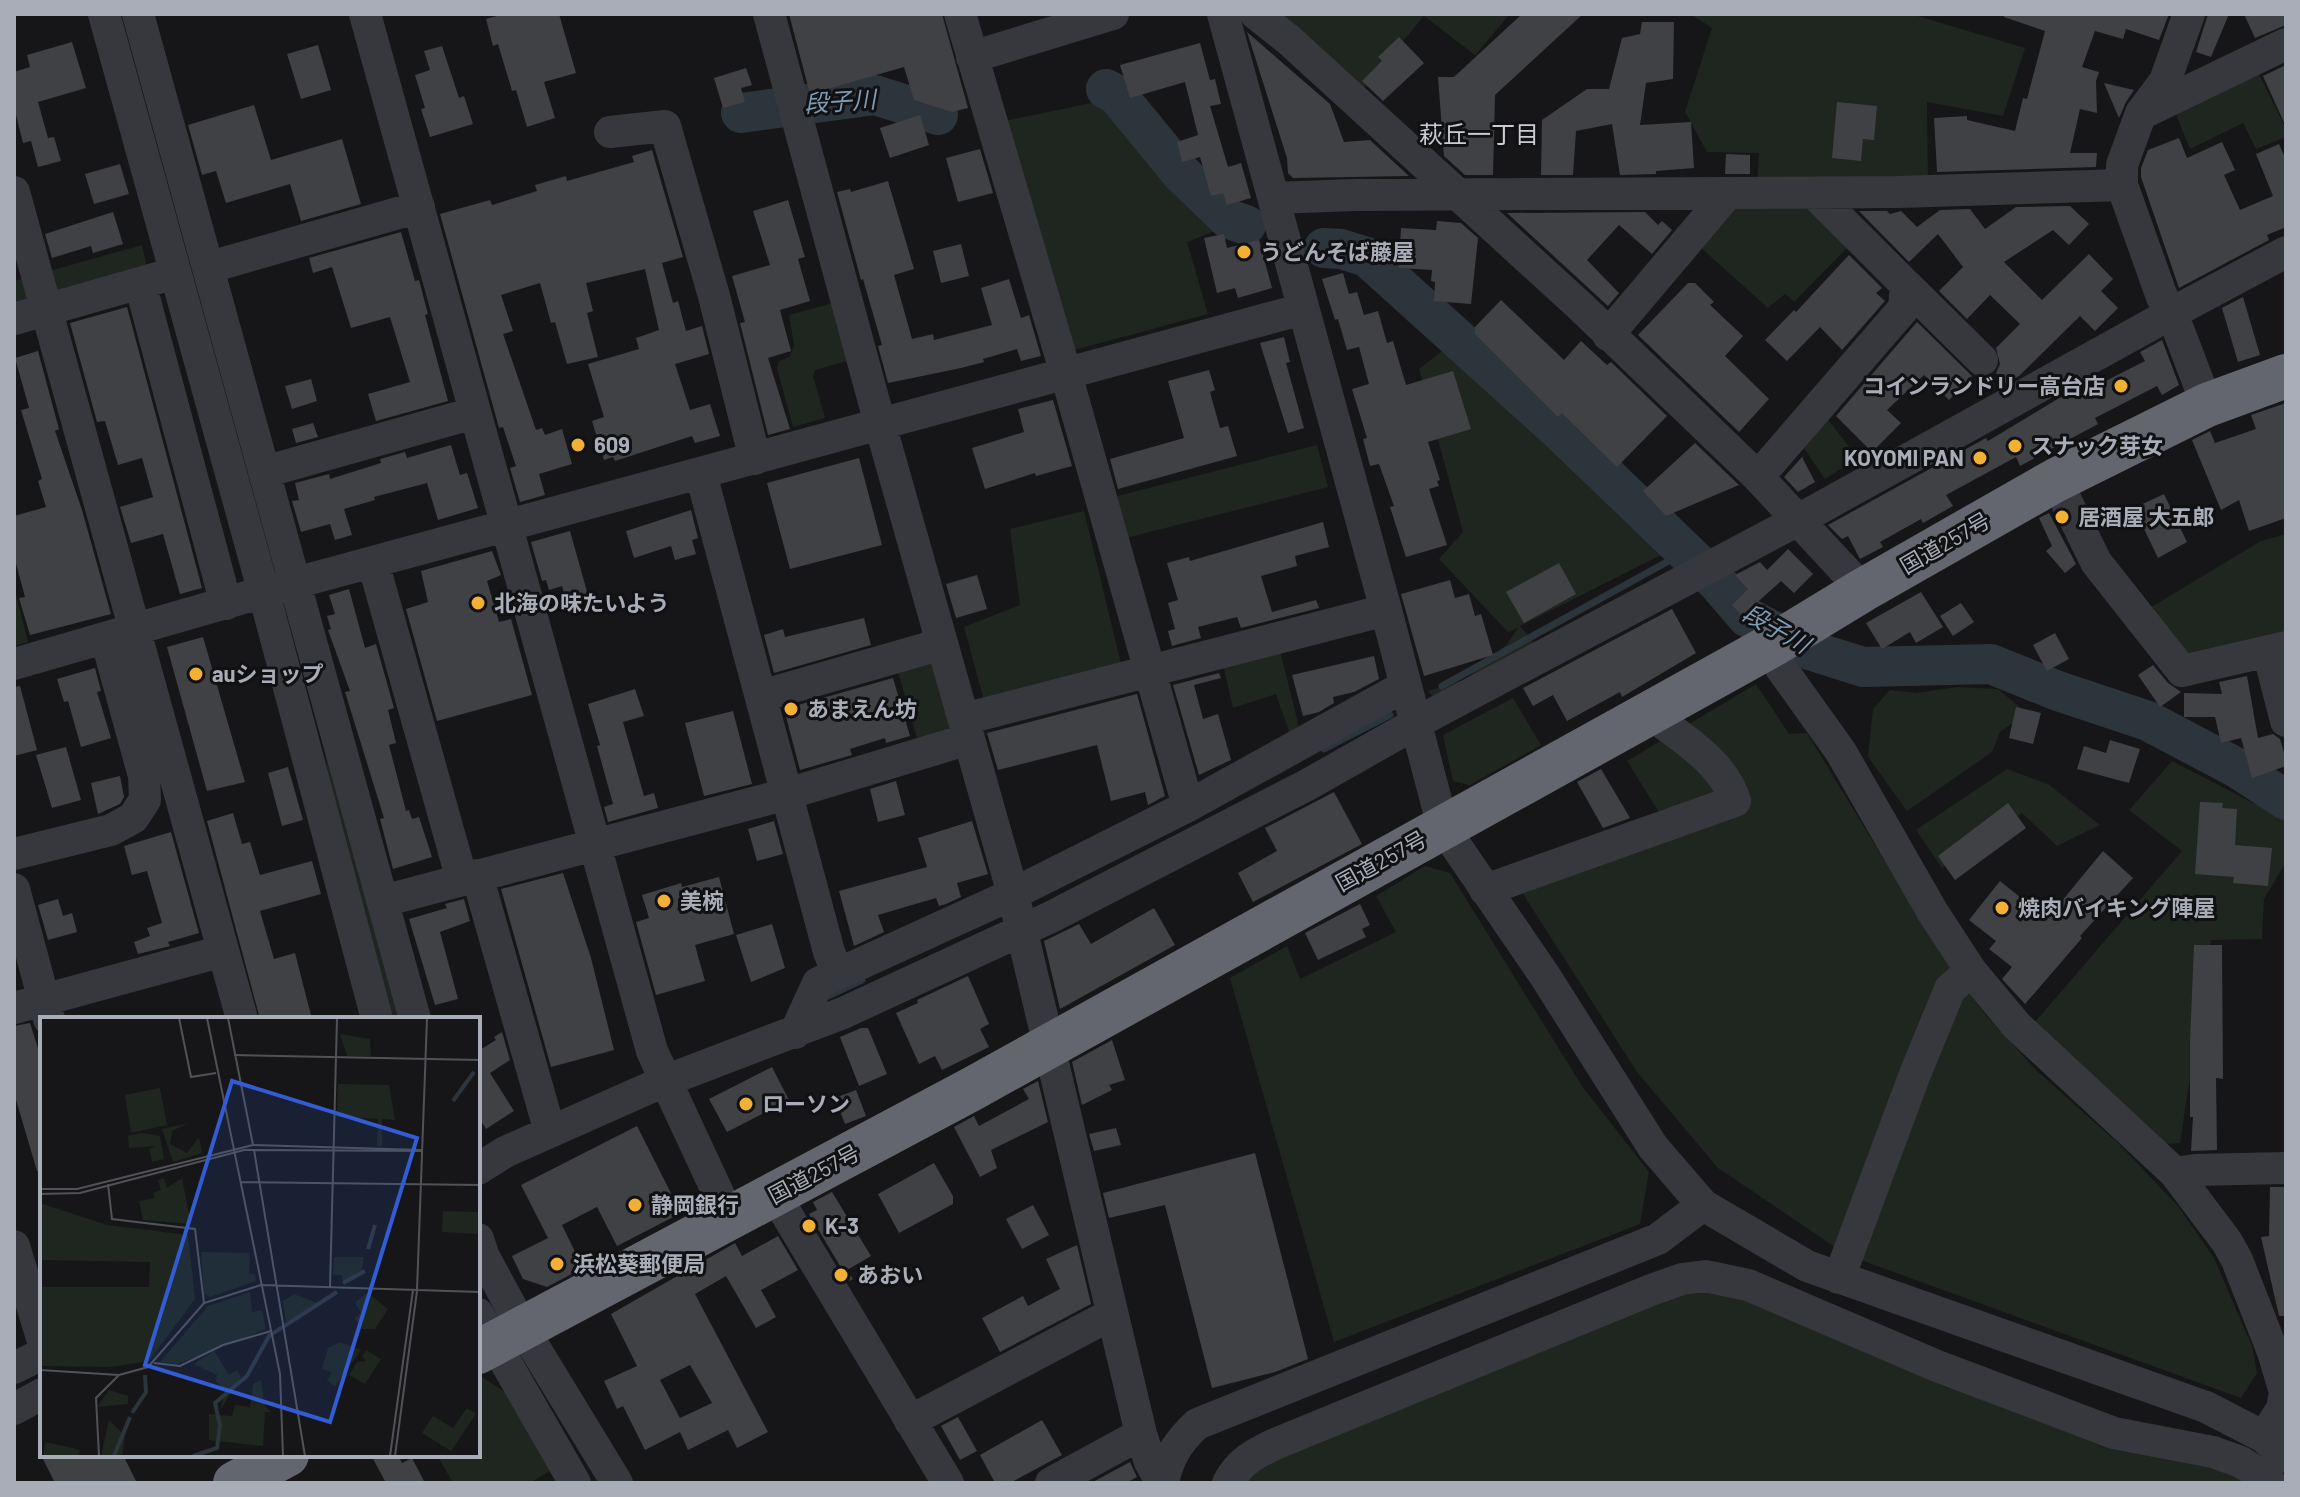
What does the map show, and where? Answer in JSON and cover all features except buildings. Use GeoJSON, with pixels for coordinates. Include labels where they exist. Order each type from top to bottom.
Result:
{"type":"FeatureCollection","features":[{"type":"Feature","properties":{"kind":"highway","name":"国道257号"},"geometry":{"type":"LineString","coordinates":[[493,1334],[730,1219],[1048,1047],[1781,639],[2056,480],[2207,405],[2286,376]]}},
{"type":"Feature","properties":{"kind":"highway"},"geometry":{"type":"LineString","coordinates":[[235,1483],[283,1457]]}},
{"type":"Feature","properties":{"kind":"street"},"geometry":{"type":"LineString","coordinates":[[104,14],[264,593],[376,1017]]}},
{"type":"Feature","properties":{"kind":"street"},"geometry":{"type":"LineString","coordinates":[[138,14],[414,1017]]}},
{"type":"Feature","properties":{"kind":"street"},"geometry":{"type":"LineString","coordinates":[[365,14],[652,1051],[730,1219]]}},
{"type":"Feature","properties":{"kind":"street"},"geometry":{"type":"LineString","coordinates":[[769,14],[880,424],[1013,894],[1141,1434],[1150,1462],[1162,1483]]}},
{"type":"Feature","properties":{"kind":"street"},"geometry":{"type":"LineString","coordinates":[[960,14],[1188,806]]}},
{"type":"Feature","properties":{"kind":"street"},"geometry":{"type":"LineString","coordinates":[[972,57],[1113,14]]}},
{"type":"Feature","properties":{"kind":"street"},"geometry":{"type":"LineString","coordinates":[[1223,14],[1443,827],[1545,976],[1653,1147],[1703,1205],[1807,1266],[2206,1407],[2275,1447],[2285,1392],[2273,1352],[2227,1242],[2175,1173],[2017,1026],[1971,971],[1932,911],[1841,752],[1781,639]]}},
{"type":"Feature","properties":{"kind":"street"},"geometry":{"type":"LineString","coordinates":[[1256,14],[1289,40],[1460,196],[1758,477],[1863,590]]}},
{"type":"Feature","properties":{"kind":"street"},"geometry":{"type":"LineString","coordinates":[[2189,14],[2165,81],[2141,113],[2122,165],[2122,185],[2162,297],[2172,313],[2207,405]]}},
{"type":"Feature","properties":{"kind":"street"},"geometry":{"type":"LineString","coordinates":[[2141,113],[2286,44]]}},
{"type":"Feature","properties":{"kind":"street"},"geometry":{"type":"LineString","coordinates":[[610,132],[665,126],[714,296],[755,459]]}},
{"type":"Feature","properties":{"kind":"street"},"geometry":{"type":"LineString","coordinates":[[1274,198],[1814,193],[2122,185]]}},
{"type":"Feature","properties":{"kind":"street"},"geometry":{"type":"LineString","coordinates":[[14,192],[47,309],[121,634],[144,776],[145,800],[133,818],[111,830],[14,854]]}},
{"type":"Feature","properties":{"kind":"street"},"geometry":{"type":"LineString","coordinates":[[1608,335],[1728,193]]}},
{"type":"Feature","properties":{"kind":"street"},"geometry":{"type":"LineString","coordinates":[[1814,193],[1982,360]]}},
{"type":"Feature","properties":{"kind":"street"},"geometry":{"type":"LineString","coordinates":[[210,267],[419,207]]}},
{"type":"Feature","properties":{"kind":"street"},"geometry":{"type":"LineString","coordinates":[[480,1168],[505,1152],[665,1081],[795,1033],[1020,931],[1307,785],[1414,724],[1800,519],[2286,252]]}},
{"type":"Feature","properties":{"kind":"street"},"geometry":{"type":"LineString","coordinates":[[14,319],[175,273]]}},
{"type":"Feature","properties":{"kind":"street"},"geometry":{"type":"LineString","coordinates":[[140,283],[226,604]]}},
{"type":"Feature","properties":{"kind":"street"},"geometry":{"type":"LineString","coordinates":[[1758,477],[1904,308],[1906,285]]}},
{"type":"Feature","properties":{"kind":"street"},"geometry":{"type":"LineString","coordinates":[[14,664],[295,583],[1303,309]]}},
{"type":"Feature","properties":{"kind":"street"},"geometry":{"type":"LineString","coordinates":[[264,472],[474,413]]}},
{"type":"Feature","properties":{"kind":"street"},"geometry":{"type":"LineString","coordinates":[[701,474],[829,952],[838,974]]}},
{"type":"Feature","properties":{"kind":"street"},"geometry":{"type":"LineString","coordinates":[[2056,480],[2096,562],[2182,671],[2277,649],[2286,721]]}},
{"type":"Feature","properties":{"kind":"street"},"geometry":{"type":"LineString","coordinates":[[373,562],[550,1132]]}},
{"type":"Feature","properties":{"kind":"street"},"geometry":{"type":"LineString","coordinates":[[383,901],[787,794],[967,729],[1148,672],[1386,610]]}},
{"type":"Feature","properties":{"kind":"street"},"geometry":{"type":"LineString","coordinates":[[121,634],[241,1017]]}},
{"type":"Feature","properties":{"kind":"street"},"geometry":{"type":"LineString","coordinates":[[761,696],[928,648],[941,641]]}},
{"type":"Feature","properties":{"kind":"street"},"geometry":{"type":"LineString","coordinates":[[795,1033],[818,983],[1013,894],[1188,806],[1405,686]]}},
{"type":"Feature","properties":{"kind":"street"},"geometry":{"type":"LineString","coordinates":[[1485,890],[1735,801],[1731,787],[1710,761],[1649,713]]}},
{"type":"Feature","properties":{"kind":"street"},"geometry":{"type":"LineString","coordinates":[[14,889],[36,1009],[223,951]]}},
{"type":"Feature","properties":{"kind":"street"},"geometry":{"type":"LineString","coordinates":[[1839,1278],[1950,989],[1971,971]]}},
{"type":"Feature","properties":{"kind":"street"},"geometry":{"type":"LineString","coordinates":[[2175,1173],[2286,1168]]}},
{"type":"Feature","properties":{"kind":"street"},"geometry":{"type":"LineString","coordinates":[[775,1195],[948,1483]]}},
{"type":"Feature","properties":{"kind":"street"},"geometry":{"type":"LineString","coordinates":[[1162,1483],[1166,1464],[1179,1442],[1197,1424],[1658,1239],[1703,1205]]}},
{"type":"Feature","properties":{"kind":"street"},"geometry":{"type":"LineString","coordinates":[[480,1245],[493,1334],[575,1483]]}},
{"type":"Feature","properties":{"kind":"street"},"geometry":{"type":"LineString","coordinates":[[14,1246],[40,1331]]}},
{"type":"Feature","properties":{"kind":"street"},"geometry":{"type":"LineString","coordinates":[[1228,1483],[1236,1468],[1252,1455],[1275,1444],[1651,1290],[1682,1279],[1705,1276],[1748,1285],[1937,1366],[2114,1433],[2213,1452],[2241,1462],[2270,1483]]}},
{"type":"Feature","properties":{"kind":"street"},"geometry":{"type":"LineString","coordinates":[[910,1421],[1112,1314]]}},
{"type":"Feature","properties":{"kind":"street"},"geometry":{"type":"LineString","coordinates":[[493,1334],[617,1483]]}},
{"type":"Feature","properties":{"kind":"street"},"geometry":{"type":"LineString","coordinates":[[14,1368],[40,1355]]}},
{"type":"Feature","properties":{"kind":"street"},"geometry":{"type":"LineString","coordinates":[[14,1409],[40,1395]]}},
{"type":"Feature","properties":{"kind":"street"},"geometry":{"type":"LineString","coordinates":[[1051,1483],[1141,1434]]}},
{"type":"Feature","properties":{"kind":"shaded area"},"geometry":{"type":"Polygon","coordinates":[[[1267,14],[1510,14],[1475,55],[1424,16],[1360,93],[1267,14]]]}},
{"type":"Feature","properties":{"kind":"shaded area"},"geometry":{"type":"Polygon","coordinates":[[[1690,14],[1911,14],[2025,48],[2003,116],[1927,102],[1928,184],[1757,186],[1759,153],[1707,152],[1685,112],[1712,28],[1690,14]]]}},
{"type":"Feature","properties":{"kind":"shaded area"},"geometry":{"type":"Polygon","coordinates":[[[2256,68],[2286,129],[2286,137],[2256,149],[2243,123],[2190,149],[2173,107],[2256,68]]]}},
{"type":"Feature","properties":{"kind":"shaded area"},"geometry":{"type":"Polygon","coordinates":[[[1096,102],[1141,107],[1236,223],[1187,242],[1208,314],[1071,351],[1000,122],[1096,102]]]}},
{"type":"Feature","properties":{"kind":"shaded area"},"geometry":{"type":"Polygon","coordinates":[[[1739,199],[1812,199],[1847,248],[1794,302],[1785,294],[1768,308],[1700,247],[1739,199]]]}},
{"type":"Feature","properties":{"kind":"shaded area"},"geometry":{"type":"Polygon","coordinates":[[[142,245],[150,281],[14,318],[14,281],[142,245]]]}},
{"type":"Feature","properties":{"kind":"shaded area"},"geometry":{"type":"Polygon","coordinates":[[[840,301],[854,359],[815,370],[813,376],[825,418],[793,427],[777,369],[779,361],[790,357],[794,345],[789,315],[840,301]]]}},
{"type":"Feature","properties":{"kind":"shaded area"},"geometry":{"type":"Polygon","coordinates":[[[1451,344],[1663,554],[1520,626],[1546,657],[1445,710],[1428,691],[1465,680],[1507,644],[1518,628],[1508,632],[1439,559],[1463,532],[1419,369],[1451,344]]]}},
{"type":"Feature","properties":{"kind":"shaded area"},"geometry":{"type":"Polygon","coordinates":[[[1826,417],[1858,458],[1825,479],[1799,441],[1826,417]]]}},
{"type":"Feature","properties":{"kind":"shaded area"},"geometry":{"type":"Polygon","coordinates":[[[1317,445],[1328,487],[1118,540],[1106,499],[1317,445]]]}},
{"type":"Feature","properties":{"kind":"shaded area"},"geometry":{"type":"Polygon","coordinates":[[[1084,511],[1123,672],[986,708],[964,627],[1020,605],[1010,529],[1084,511]]]}},
{"type":"Feature","properties":{"kind":"shaded area"},"geometry":{"type":"Polygon","coordinates":[[[2286,534],[2286,640],[2191,658],[2148,609],[2261,541],[2286,534]]]}},
{"type":"Feature","properties":{"kind":"shaded area"},"geometry":{"type":"Polygon","coordinates":[[[14,587],[28,642],[14,646],[14,587]]]}},
{"type":"Feature","properties":{"kind":"shaded area"},"geometry":{"type":"Polygon","coordinates":[[[1279,646],[1300,731],[1291,737],[1276,694],[1233,708],[1222,660],[1279,646]]]}},
{"type":"Feature","properties":{"kind":"shaded area"},"geometry":{"type":"Polygon","coordinates":[[[933,657],[955,733],[918,742],[897,668],[933,657]]]}},
{"type":"Feature","properties":{"kind":"shaded area"},"geometry":{"type":"Polygon","coordinates":[[[1756,684],[1789,734],[1807,733],[1951,970],[1984,1013],[2037,1071],[2119,1144],[2178,1206],[2214,1258],[2252,1346],[2257,1373],[2241,1398],[1866,1262],[1835,1247],[1718,1168],[1637,1072],[1518,886],[1668,827],[1627,761],[1756,684]]]}},
{"type":"Feature","properties":{"kind":"shaded area"},"geometry":{"type":"Polygon","coordinates":[[[1958,687],[1998,689],[2027,713],[2000,732],[1992,752],[1907,811],[1868,757],[1873,709],[1890,690],[1916,693],[1958,687]]]}},
{"type":"Feature","properties":{"kind":"shaded area"},"geometry":{"type":"Polygon","coordinates":[[[1513,698],[1541,745],[1470,785],[1453,781],[1443,735],[1513,698]]]}},
{"type":"Feature","properties":{"kind":"shaded area"},"geometry":{"type":"Polygon","coordinates":[[[323,735],[400,1017],[387,1017],[329,783],[323,735]]]}},
{"type":"Feature","properties":{"kind":"shaded area"},"geometry":{"type":"Polygon","coordinates":[[[2172,761],[2286,820],[2286,862],[2264,899],[2262,939],[2211,940],[2180,1143],[2165,1144],[2035,1022],[2182,851],[2129,810],[2172,761]]]}},
{"type":"Feature","properties":{"kind":"shaded area"},"geometry":{"type":"Polygon","coordinates":[[[2007,769],[2048,784],[2100,825],[2057,846],[2022,813],[1942,868],[1916,830],[2007,769]]]}},
{"type":"Feature","properties":{"kind":"shaded area"},"geometry":{"type":"Polygon","coordinates":[[[1425,866],[1450,873],[1582,1086],[1649,1172],[1640,1224],[1334,1342],[1230,978],[1287,946],[1300,979],[1396,932],[1376,896],[1425,866]]]}},
{"type":"Feature","properties":{"kind":"shaded area"},"geometry":{"type":"Polygon","coordinates":[[[1699,1282],[2262,1483],[1236,1483],[1241,1475],[1699,1282]]]}},
{"type":"Feature","properties":{"kind":"shaded area"},"geometry":{"type":"Polygon","coordinates":[[[480,1378],[508,1394],[553,1469],[530,1483],[453,1483],[438,1457],[480,1457],[480,1378]]]}},
{"type":"Feature","properties":{"kind":"waterway","name":"段子川"},"geometry":{"type":"LineString","coordinates":[[1106,89],[1117,95],[1181,173],[1229,219],[1246,225]]}},
{"type":"Feature","properties":{"kind":"waterway","name":"段子川"},"geometry":{"type":"LineString","coordinates":[[741,113],[875,95],[938,115]]}},
{"type":"Feature","properties":{"kind":"waterway","name":"段子川"},"geometry":{"type":"LineString","coordinates":[[1324,248],[1341,249],[1367,257],[1564,435],[1717,582],[1747,617],[1806,649],[1863,667],[1991,664],[2058,691],[2148,721],[2237,768],[2286,800]]}},
{"type":"Feature","properties":{"kind":"waterway"},"geometry":{"type":"LineString","coordinates":[[1442,686],[1685,552]]}},
{"type":"Feature","properties":{"kind":"waterway"},"geometry":{"type":"LineString","coordinates":[[1324,749],[1390,715]]}},
{"type":"Feature","properties":{"kind":"waterway"},"geometry":{"type":"LineString","coordinates":[[828,996],[862,980]]}},
{"type":"Feature","properties":{"kind":"place","name":"うどんそば藤屋"},"geometry":{"type":"Point","coordinates":[1244,252]}},
{"type":"Feature","properties":{"kind":"place","name":"コインランドリー高台店"},"geometry":{"type":"Point","coordinates":[2121,386]}},
{"type":"Feature","properties":{"kind":"place","name":"609"},"geometry":{"type":"Point","coordinates":[578,445]}},
{"type":"Feature","properties":{"kind":"place","name":"スナック芽女"},"geometry":{"type":"Point","coordinates":[2015,446]}},
{"type":"Feature","properties":{"kind":"place","name":"KOYOMI PAN"},"geometry":{"type":"Point","coordinates":[1980,458]}},
{"type":"Feature","properties":{"kind":"place","name":"居酒屋 大五郎"},"geometry":{"type":"Point","coordinates":[2062,517]}},
{"type":"Feature","properties":{"kind":"place","name":"北海の味たいよう"},"geometry":{"type":"Point","coordinates":[478,603]}},
{"type":"Feature","properties":{"kind":"place","name":"auショップ"},"geometry":{"type":"Point","coordinates":[196,674]}},
{"type":"Feature","properties":{"kind":"place","name":"あまえん坊"},"geometry":{"type":"Point","coordinates":[791,709]}},
{"type":"Feature","properties":{"kind":"place","name":"美椀"},"geometry":{"type":"Point","coordinates":[664,901]}},
{"type":"Feature","properties":{"kind":"place","name":"焼肉バイキング陣屋"},"geometry":{"type":"Point","coordinates":[2002,908]}},
{"type":"Feature","properties":{"kind":"place","name":"ローソン"},"geometry":{"type":"Point","coordinates":[746,1104]}},
{"type":"Feature","properties":{"kind":"place","name":"静岡銀行"},"geometry":{"type":"Point","coordinates":[635,1205]}},
{"type":"Feature","properties":{"kind":"place","name":"K-3"},"geometry":{"type":"Point","coordinates":[809,1226]}},
{"type":"Feature","properties":{"kind":"place","name":"浜松葵郵便局"},"geometry":{"type":"Point","coordinates":[557,1264]}},
{"type":"Feature","properties":{"kind":"place","name":"あおい"},"geometry":{"type":"Point","coordinates":[841,1275]}},
{"type":"Feature","properties":{"kind":"district","name":"萩丘一丁目"},"geometry":{"type":"Point","coordinates":[1479,135]}}]}
